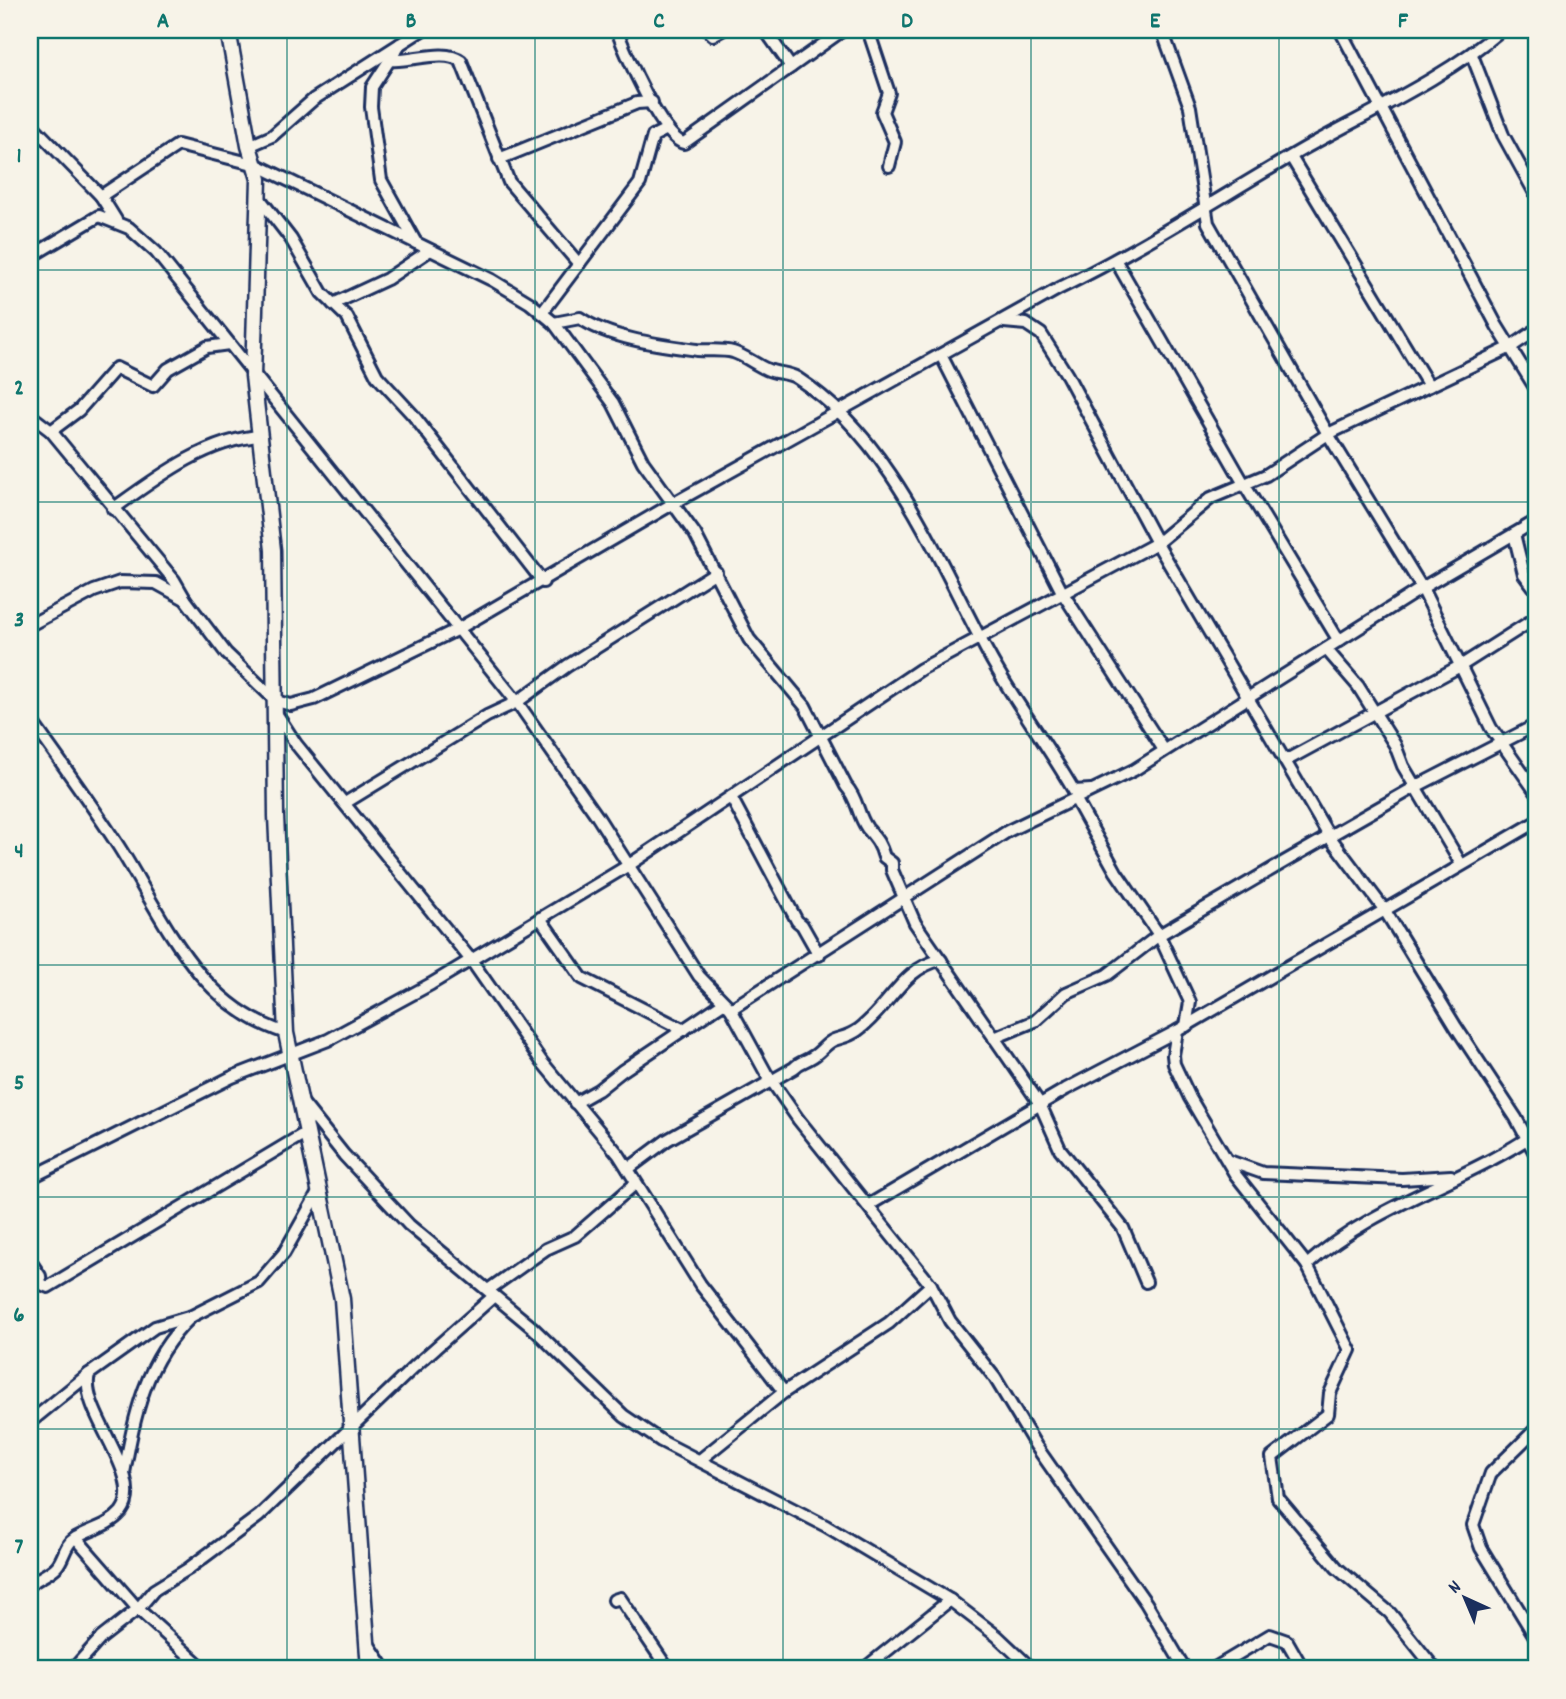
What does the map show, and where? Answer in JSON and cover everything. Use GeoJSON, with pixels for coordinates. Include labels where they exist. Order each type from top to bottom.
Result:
{"type":"FeatureCollection","features":[{"type":"Feature","properties":{"kind":"street"},"geometry":{"type":"LineString","coordinates":[[228,30],[249,146],[257,165],[260,199],[253,376],[273,550],[276,816],[286,1033],[342,1299],[369,1669]]}},
{"type":"Feature","properties":{"kind":"street"},"geometry":{"type":"LineString","coordinates":[[249,146],[272,136],[314,99],[422,30]]}},
{"type":"Feature","properties":{"kind":"street"},"geometry":{"type":"LineString","coordinates":[[617,30],[652,102],[667,129],[678,142],[688,142],[791,67],[825,35],[843,30]]}},
{"type":"Feature","properties":{"kind":"street"},"geometry":{"type":"LineString","coordinates":[[708,30],[713,34],[722,30]]}},
{"type":"Feature","properties":{"kind":"street"},"geometry":{"type":"LineString","coordinates":[[765,30],[791,67]]}},
{"type":"Feature","properties":{"kind":"street"},"geometry":{"type":"LineString","coordinates":[[869,30],[889,93],[882,112],[895,142],[890,166]]}},
{"type":"Feature","properties":{"kind":"street"},"geometry":{"type":"LineString","coordinates":[[1162,30],[1190,107],[1208,223],[1328,434],[1422,588],[1491,728],[1536,792]]}},
{"type":"Feature","properties":{"kind":"street"},"geometry":{"type":"LineString","coordinates":[[1340,30],[1536,390]]}},
{"type":"Feature","properties":{"kind":"street"},"geometry":{"type":"LineString","coordinates":[[276,707],[314,699],[458,629],[543,582],[674,503],[1004,322],[1060,288],[1116,261],[1380,105],[1472,55],[1501,30]]}},
{"type":"Feature","properties":{"kind":"street"},"geometry":{"type":"LineString","coordinates":[[400,44],[372,92],[379,173],[394,208],[417,243]]}},
{"type":"Feature","properties":{"kind":"street"},"geometry":{"type":"LineString","coordinates":[[391,60],[412,61],[449,55],[458,59],[509,182],[579,264]]}},
{"type":"Feature","properties":{"kind":"street"},"geometry":{"type":"LineString","coordinates":[[1472,55],[1503,135],[1536,195]]}},
{"type":"Feature","properties":{"kind":"street"},"geometry":{"type":"LineString","coordinates":[[499,159],[637,103],[652,102]]}},
{"type":"Feature","properties":{"kind":"street"},"geometry":{"type":"LineString","coordinates":[[30,123],[101,196],[117,221]]}},
{"type":"Feature","properties":{"kind":"street"},"geometry":{"type":"LineString","coordinates":[[542,313],[640,183],[653,136],[667,129]]}},
{"type":"Feature","properties":{"kind":"street"},"geometry":{"type":"LineString","coordinates":[[101,196],[178,145],[257,165],[513,292],[554,323],[613,403],[643,462],[659,487],[674,503],[716,572],[749,639],[805,706],[846,786],[855,795],[867,827],[879,839],[884,857],[892,863],[892,870],[915,923],[1041,1104],[1060,1149],[1123,1228],[1146,1282]]}},
{"type":"Feature","properties":{"kind":"street"},"geometry":{"type":"LineString","coordinates":[[1291,157],[1429,386]]}},
{"type":"Feature","properties":{"kind":"street"},"geometry":{"type":"LineString","coordinates":[[260,199],[291,239],[322,293],[347,317],[377,376],[414,415],[543,582]]}},
{"type":"Feature","properties":{"kind":"street"},"geometry":{"type":"LineString","coordinates":[[30,257],[99,216],[129,228],[156,252],[517,702],[629,865],[699,976],[727,1006],[771,1080],[798,1119],[931,1285],[950,1321],[995,1378],[1036,1446],[1146,1603],[1185,1669]]}},
{"type":"Feature","properties":{"kind":"street"},"geometry":{"type":"LineString","coordinates":[[333,304],[387,279],[430,250]]}},
{"type":"Feature","properties":{"kind":"street"},"geometry":{"type":"LineString","coordinates":[[1116,261],[1244,484],[1339,641]]}},
{"type":"Feature","properties":{"kind":"street"},"geometry":{"type":"LineString","coordinates":[[554,323],[580,318],[600,327],[653,342],[699,350],[734,352],[766,369],[796,378],[839,412],[879,456],[959,592],[979,637],[1023,714],[1074,791],[1098,789]]}},
{"type":"Feature","properties":{"kind":"street"},"geometry":{"type":"LineString","coordinates":[[1004,322],[1026,324],[1041,334],[1110,448],[1157,543],[1329,836],[1384,909],[1456,1027],[1531,1136],[1536,1156]]}},
{"type":"Feature","properties":{"kind":"street"},"geometry":{"type":"LineString","coordinates":[[30,1178],[232,1077],[328,1040],[471,960],[629,865],[921,669],[1157,543],[1211,498],[1290,461],[1328,434],[1511,347],[1536,330]]}},
{"type":"Feature","properties":{"kind":"street"},"geometry":{"type":"LineString","coordinates":[[51,431],[79,410],[116,368],[153,386],[168,369],[206,347],[229,344]]}},
{"type":"Feature","properties":{"kind":"street"},"geometry":{"type":"LineString","coordinates":[[941,355],[1062,592],[1164,750]]}},
{"type":"Feature","properties":{"kind":"street"},"geometry":{"type":"LineString","coordinates":[[30,415],[51,431],[174,580],[226,653],[276,707],[296,744],[471,960],[518,1030],[628,1169],[700,1284],[784,1392]]}},
{"type":"Feature","properties":{"kind":"street"},"geometry":{"type":"LineString","coordinates":[[113,509],[148,484],[221,443],[241,437],[261,436]]}},
{"type":"Feature","properties":{"kind":"street"},"geometry":{"type":"LineString","coordinates":[[575,1102],[598,1090],[622,1070],[684,1030],[819,955],[1008,831],[1098,789],[1422,588],[1536,522]]}},
{"type":"Feature","properties":{"kind":"street"},"geometry":{"type":"LineString","coordinates":[[1514,534],[1524,574],[1536,590]]}},
{"type":"Feature","properties":{"kind":"street"},"geometry":{"type":"LineString","coordinates":[[345,803],[487,716],[517,702],[567,666],[716,572]]}},
{"type":"Feature","properties":{"kind":"street"},"geometry":{"type":"LineString","coordinates":[[30,625],[94,590],[120,582],[156,583],[185,599]]}},
{"type":"Feature","properties":{"kind":"street"},"geometry":{"type":"LineString","coordinates":[[1285,761],[1462,665],[1536,618]]}},
{"type":"Feature","properties":{"kind":"street"},"geometry":{"type":"LineString","coordinates":[[1326,649],[1358,686],[1461,864]]}},
{"type":"Feature","properties":{"kind":"street"},"geometry":{"type":"LineString","coordinates":[[30,719],[105,824],[171,936],[200,972],[234,1010],[257,1024],[286,1033]]}},
{"type":"Feature","properties":{"kind":"street"},"geometry":{"type":"LineString","coordinates":[[994,1038],[1035,1021],[1066,993],[1107,975],[1159,934],[1417,786],[1536,725]]}},
{"type":"Feature","properties":{"kind":"street"},"geometry":{"type":"LineString","coordinates":[[1524,777],[1536,771]]}},
{"type":"Feature","properties":{"kind":"street"},"geometry":{"type":"LineString","coordinates":[[731,797],[797,921],[819,955]]}},
{"type":"Feature","properties":{"kind":"street"},"geometry":{"type":"LineString","coordinates":[[1076,800],[1103,852],[1159,934],[1190,1002],[1172,1055],[1176,1071],[1226,1159],[1268,1218],[1307,1265],[1350,1353],[1329,1393],[1328,1415],[1272,1457],[1276,1494],[1337,1568],[1390,1613],[1435,1669]]}},
{"type":"Feature","properties":{"kind":"street"},"geometry":{"type":"LineString","coordinates":[[869,1205],[1041,1104],[1182,1029],[1536,822]]}},
{"type":"Feature","properties":{"kind":"street"},"geometry":{"type":"LineString","coordinates":[[540,918],[582,978],[684,1030]]}},
{"type":"Feature","properties":{"kind":"street"},"geometry":{"type":"LineString","coordinates":[[628,1169],[655,1147],[794,1068],[800,1061],[812,1058],[834,1040],[842,1040],[858,1030],[907,978],[923,967],[942,960]]}},
{"type":"Feature","properties":{"kind":"street"},"geometry":{"type":"LineString","coordinates":[[300,1099],[344,1155],[409,1225],[533,1328],[624,1416],[661,1441],[826,1526],[950,1600],[997,1636],[1032,1669]]}},
{"type":"Feature","properties":{"kind":"street"},"geometry":{"type":"LineString","coordinates":[[30,1262],[40,1276],[41,1284],[48,1287],[306,1132]]}},
{"type":"Feature","properties":{"kind":"street"},"geometry":{"type":"LineString","coordinates":[[1307,1265],[1355,1228],[1531,1136]]}},
{"type":"Feature","properties":{"kind":"street"},"geometry":{"type":"LineString","coordinates":[[1226,1159],[1255,1173],[1402,1179],[1457,1176]]}},
{"type":"Feature","properties":{"kind":"street"},"geometry":{"type":"LineString","coordinates":[[73,1669],[101,1639],[138,1609],[154,1590],[188,1569],[259,1516],[352,1430],[491,1293],[546,1250],[575,1236],[635,1184]]}},
{"type":"Feature","properties":{"kind":"street"},"geometry":{"type":"LineString","coordinates":[[30,1422],[89,1374],[155,1327],[192,1316],[259,1282],[284,1253],[319,1191]]}},
{"type":"Feature","properties":{"kind":"street"},"geometry":{"type":"LineString","coordinates":[[700,1460],[784,1392],[889,1323],[931,1285]]}},
{"type":"Feature","properties":{"kind":"street"},"geometry":{"type":"LineString","coordinates":[[30,1584],[57,1566],[71,1540],[105,1525],[120,1512],[126,1496],[124,1475],[133,1425],[149,1376],[169,1339],[192,1316]]}},
{"type":"Feature","properties":{"kind":"street"},"geometry":{"type":"LineString","coordinates":[[89,1374],[87,1381],[90,1396],[124,1475]]}},
{"type":"Feature","properties":{"kind":"street"},"geometry":{"type":"LineString","coordinates":[[1536,1429],[1491,1473],[1473,1525],[1481,1548],[1536,1638]]}},
{"type":"Feature","properties":{"kind":"street"},"geometry":{"type":"LineString","coordinates":[[76,1538],[138,1609],[201,1667]]}},
{"type":"Feature","properties":{"kind":"street"},"geometry":{"type":"LineString","coordinates":[[614,1600],[620,1598],[668,1669]]}},
{"type":"Feature","properties":{"kind":"street"},"geometry":{"type":"LineString","coordinates":[[868,1668],[950,1600]]}},
{"type":"Feature","properties":{"kind":"street"},"geometry":{"type":"LineString","coordinates":[[1213,1669],[1259,1642],[1275,1636],[1293,1647],[1303,1669]]}},
{"type":"Feature","properties":{"kind":"street"},"geometry":{"type":"LineString","coordinates":[[367,1642],[385,1669]]}},
{"type":"Feature","properties":{"kind":"street"},"geometry":{"type":"LineString","coordinates":[[185,1669],[201,1667]]}}]}
